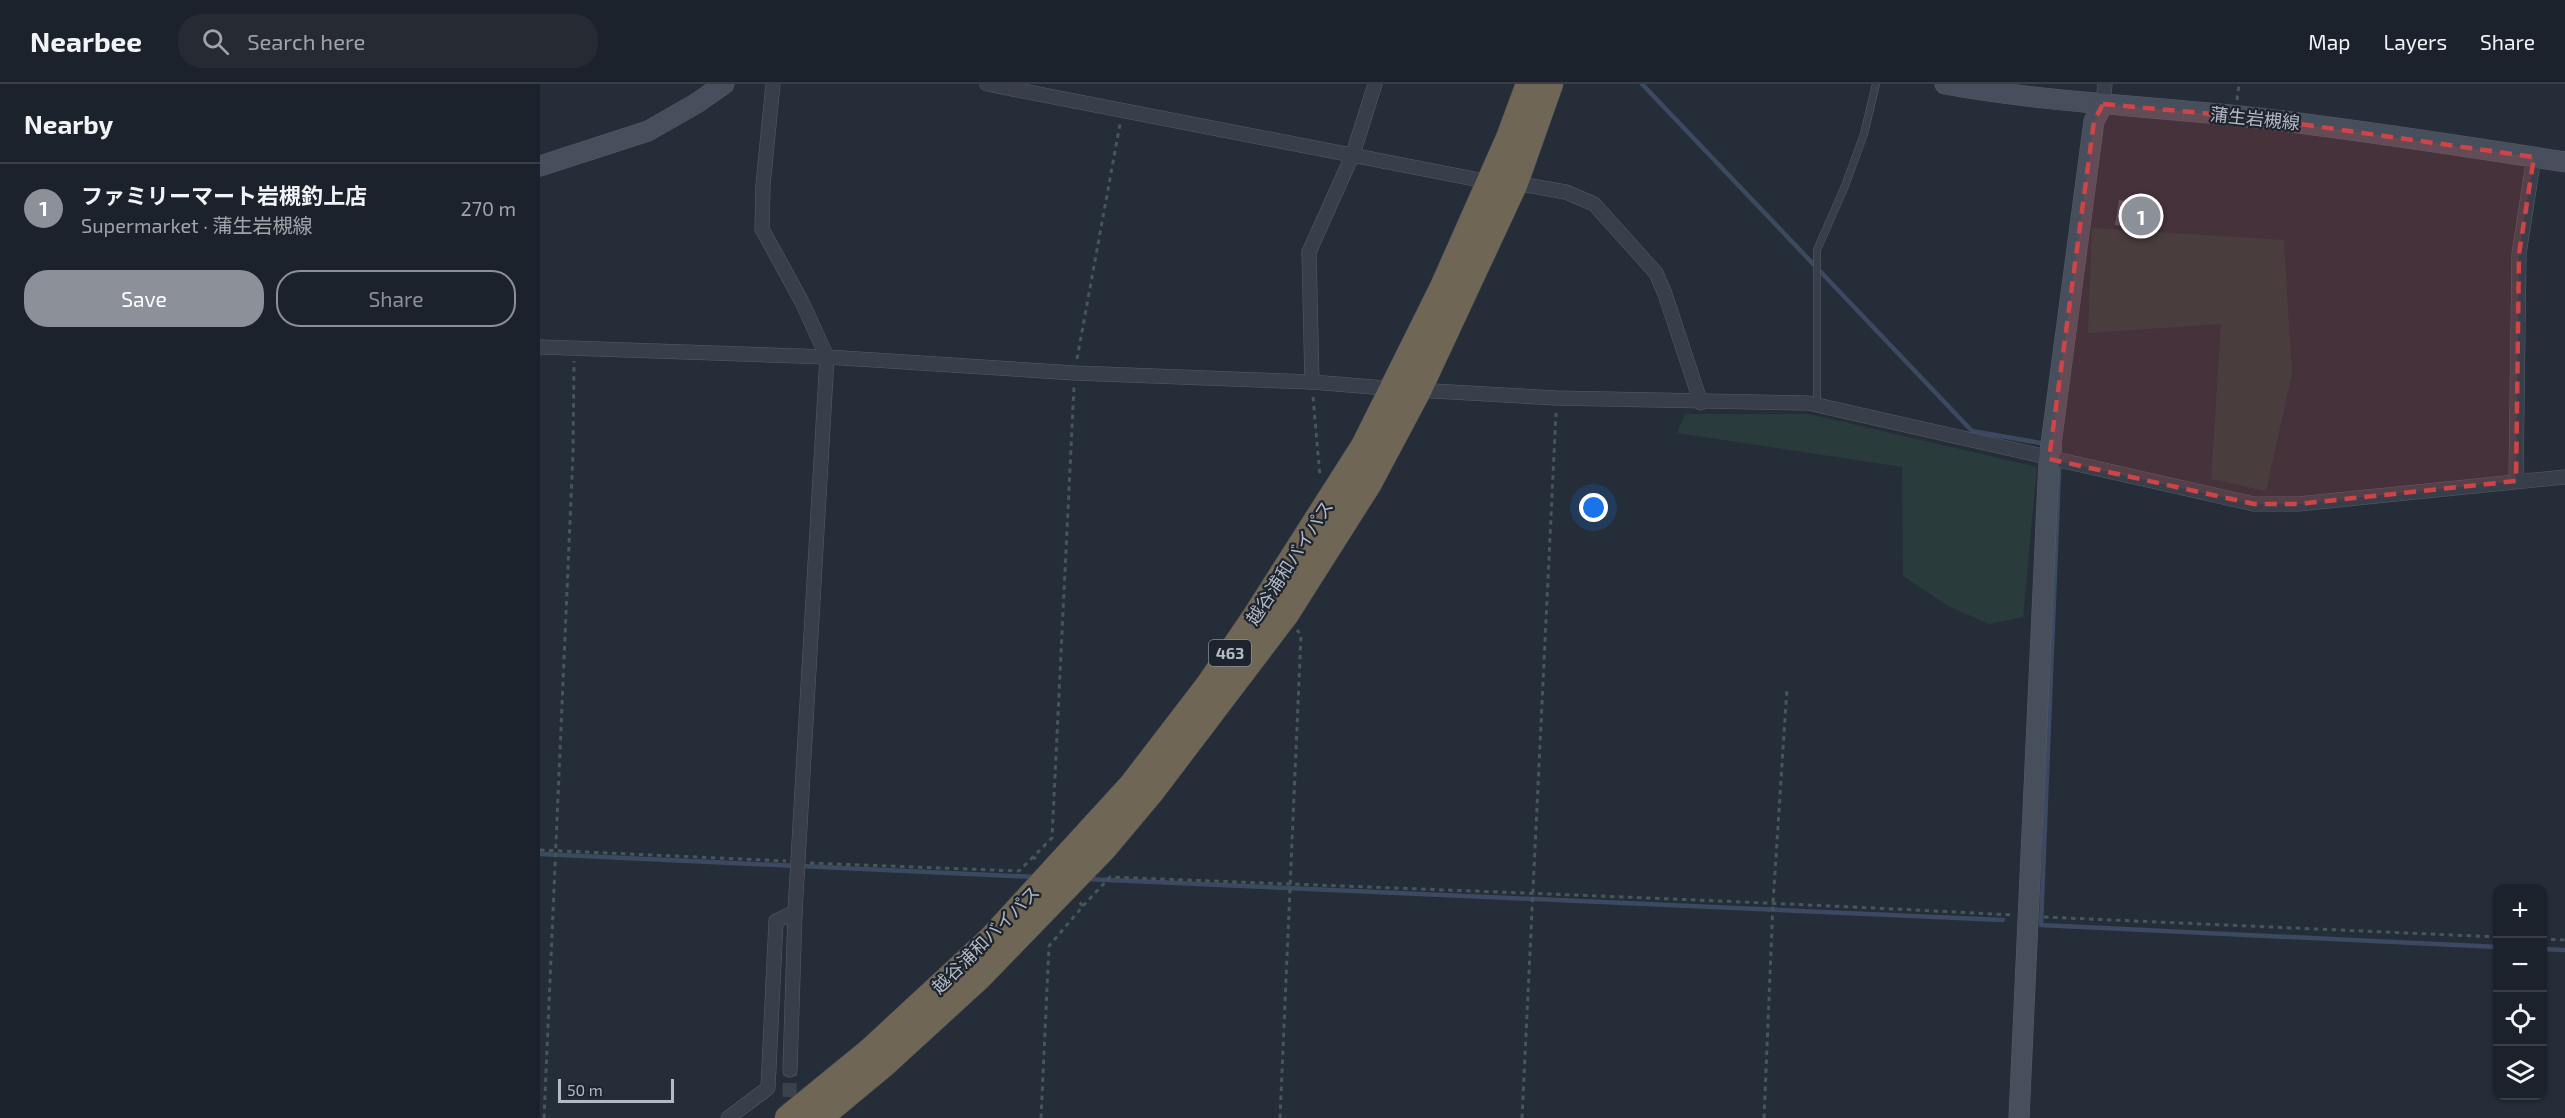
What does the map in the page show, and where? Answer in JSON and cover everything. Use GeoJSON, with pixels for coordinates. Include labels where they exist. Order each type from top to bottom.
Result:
{"type":"FeatureCollection","features":[{"type":"Feature","properties":{"kind":"highway","name":"越谷浦和バイパス"},"geometry":{"type":"LineString","coordinates":[[819,1118],[884,1064],[978,978],[1067,890],[1150,792],[1286,614],[1369,483],[1443,287],[1509,138],[1528,84]]}},
{"type":"Feature","properties":{"kind":"highway","name":"越谷浦和バイパス"},"geometry":{"type":"LineString","coordinates":[[788,1118],[870,1051],[990,939],[1067,890],[1132,785],[1208,686],[1255,617],[1364,446],[1405,390],[1515,183],[1550,84]]}},
{"type":"Feature","properties":{"kind":"street"},"geometry":{"type":"LineString","coordinates":[[540,166],[648,131],[698,103],[724,84]]}},
{"type":"Feature","properties":{"kind":"street"},"geometry":{"type":"LineString","coordinates":[[773,84],[763,186],[762,229],[802,302],[826,357],[795,912],[790,1070]]}},
{"type":"Feature","properties":{"kind":"street"},"geometry":{"type":"LineString","coordinates":[[987,84],[1490,182]]}},
{"type":"Feature","properties":{"kind":"street"},"geometry":{"type":"LineString","coordinates":[[1312,382],[1309,252],[1353,154],[1375,84]]}},
{"type":"Feature","properties":{"kind":"street","name":"蒲生岩槻線"},"geometry":{"type":"LineString","coordinates":[[1945,84],[2018,96],[2104,94],[2565,162]]}},
{"type":"Feature","properties":{"kind":"street"},"geometry":{"type":"LineString","coordinates":[[2019,1118],[2049,459],[2094,121],[2104,94]]}},
{"type":"Feature","properties":{"kind":"street"},"geometry":{"type":"LineString","coordinates":[[2516,481],[2519,254],[2534,157]]}},
{"type":"Feature","properties":{"kind":"street"},"geometry":{"type":"LineString","coordinates":[[1515,183],[1566,192],[1594,204],[1656,273],[1701,403]]}},
{"type":"Feature","properties":{"kind":"street"},"geometry":{"type":"LineString","coordinates":[[540,347],[826,357],[1075,373],[1312,382],[1405,390],[1556,398],[1701,403],[1808,403],[2254,504],[2298,504],[2565,477]]}},
{"type":"Feature","properties":{"kind":"street"},"geometry":{"type":"LineString","coordinates":[[728,1118],[768,1088],[776,921],[795,912]]}},
{"type":"Feature","properties":{"kind":"lane"},"geometry":{"type":"LineString","coordinates":[[1817,405],[1817,250],[1845,186],[1864,134],[1876,84]]}},
{"type":"Feature","properties":{"kind":"path"},"geometry":{"type":"LineString","coordinates":[[1067,890],[1033,857],[1052,838],[1075,373],[1123,110]]}},
{"type":"Feature","properties":{"kind":"path"},"geometry":{"type":"LineString","coordinates":[[544,1118],[573,453],[575,348]]}},
{"type":"Feature","properties":{"kind":"path"},"geometry":{"type":"LineString","coordinates":[[1312,382],[1323,511]]}},
{"type":"Feature","properties":{"kind":"path"},"geometry":{"type":"LineString","coordinates":[[1522,1118],[1556,398]]}},
{"type":"Feature","properties":{"kind":"path"},"geometry":{"type":"LineString","coordinates":[[1280,1118],[1301,635],[1286,614]]}},
{"type":"Feature","properties":{"kind":"path"},"geometry":{"type":"LineString","coordinates":[[1764,1118],[1773,903],[1787,688]]}},
{"type":"Feature","properties":{"kind":"path"},"geometry":{"type":"LineString","coordinates":[[1067,890],[1110,877],[1773,903],[2493,937]]}},
{"type":"Feature","properties":{"kind":"path"},"geometry":{"type":"LineString","coordinates":[[1041,1118],[1049,946],[1067,890]]}},
{"type":"Feature","properties":{"kind":"path"},"geometry":{"type":"LineString","coordinates":[[2547,939],[2565,940]]}},
{"type":"Feature","properties":{"kind":"highlighted area"},"geometry":{"type":"Polygon","coordinates":[[[2103,104],[2257,118],[2534,157],[2519,254],[2516,481],[2298,504],[2254,504],[2049,459],[2094,121],[2103,104]]]}},
{"type":"Feature","properties":{"kind":"shaded area"},"geometry":{"type":"Polygon","coordinates":[[[2092,228],[2284,240],[2292,374],[2266,491],[2211,479],[2221,324],[2088,333],[2092,228]]]}},
{"type":"Feature","properties":{"kind":"shaded area"},"geometry":{"type":"Polygon","coordinates":[[[1685,414],[1809,414],[2037,467],[2023,617],[1989,624],[1948,606],[1903,576],[1902,467],[1677,433],[1685,414]]]}},
{"type":"Feature","properties":{"kind":"building"},"geometry":{"type":"Polygon","coordinates":[[[2119,200],[2162,206],[2159,230],[2115,225],[2119,200]]]}},
{"type":"Feature","properties":{"kind":"waterway"},"geometry":{"type":"LineString","coordinates":[[1642,84],[1972,431],[2046,444]]}},
{"type":"Feature","properties":{"kind":"waterway"},"geometry":{"type":"LineString","coordinates":[[2057,446],[2060,447],[2041,925],[2493,947]]}},
{"type":"Feature","properties":{"kind":"waterway"},"geometry":{"type":"LineString","coordinates":[[540,854],[1036,877]]}},
{"type":"Feature","properties":{"kind":"waterway"},"geometry":{"type":"LineString","coordinates":[[1086,879],[2003,920]]}},
{"type":"Feature","properties":{"kind":"waterway"},"geometry":{"type":"LineString","coordinates":[[2547,949],[2565,950]]}},
{"type":"Feature","properties":{"kind":"tunnel"},"geometry":{"type":"LineString","coordinates":[[789,1118],[790,1070]]}},
{"type":"Feature","properties":{"kind":"place","name":"ファミリーマート岩槻釣上店"},"geometry":{"type":"Point","coordinates":[2141,216]}}]}
